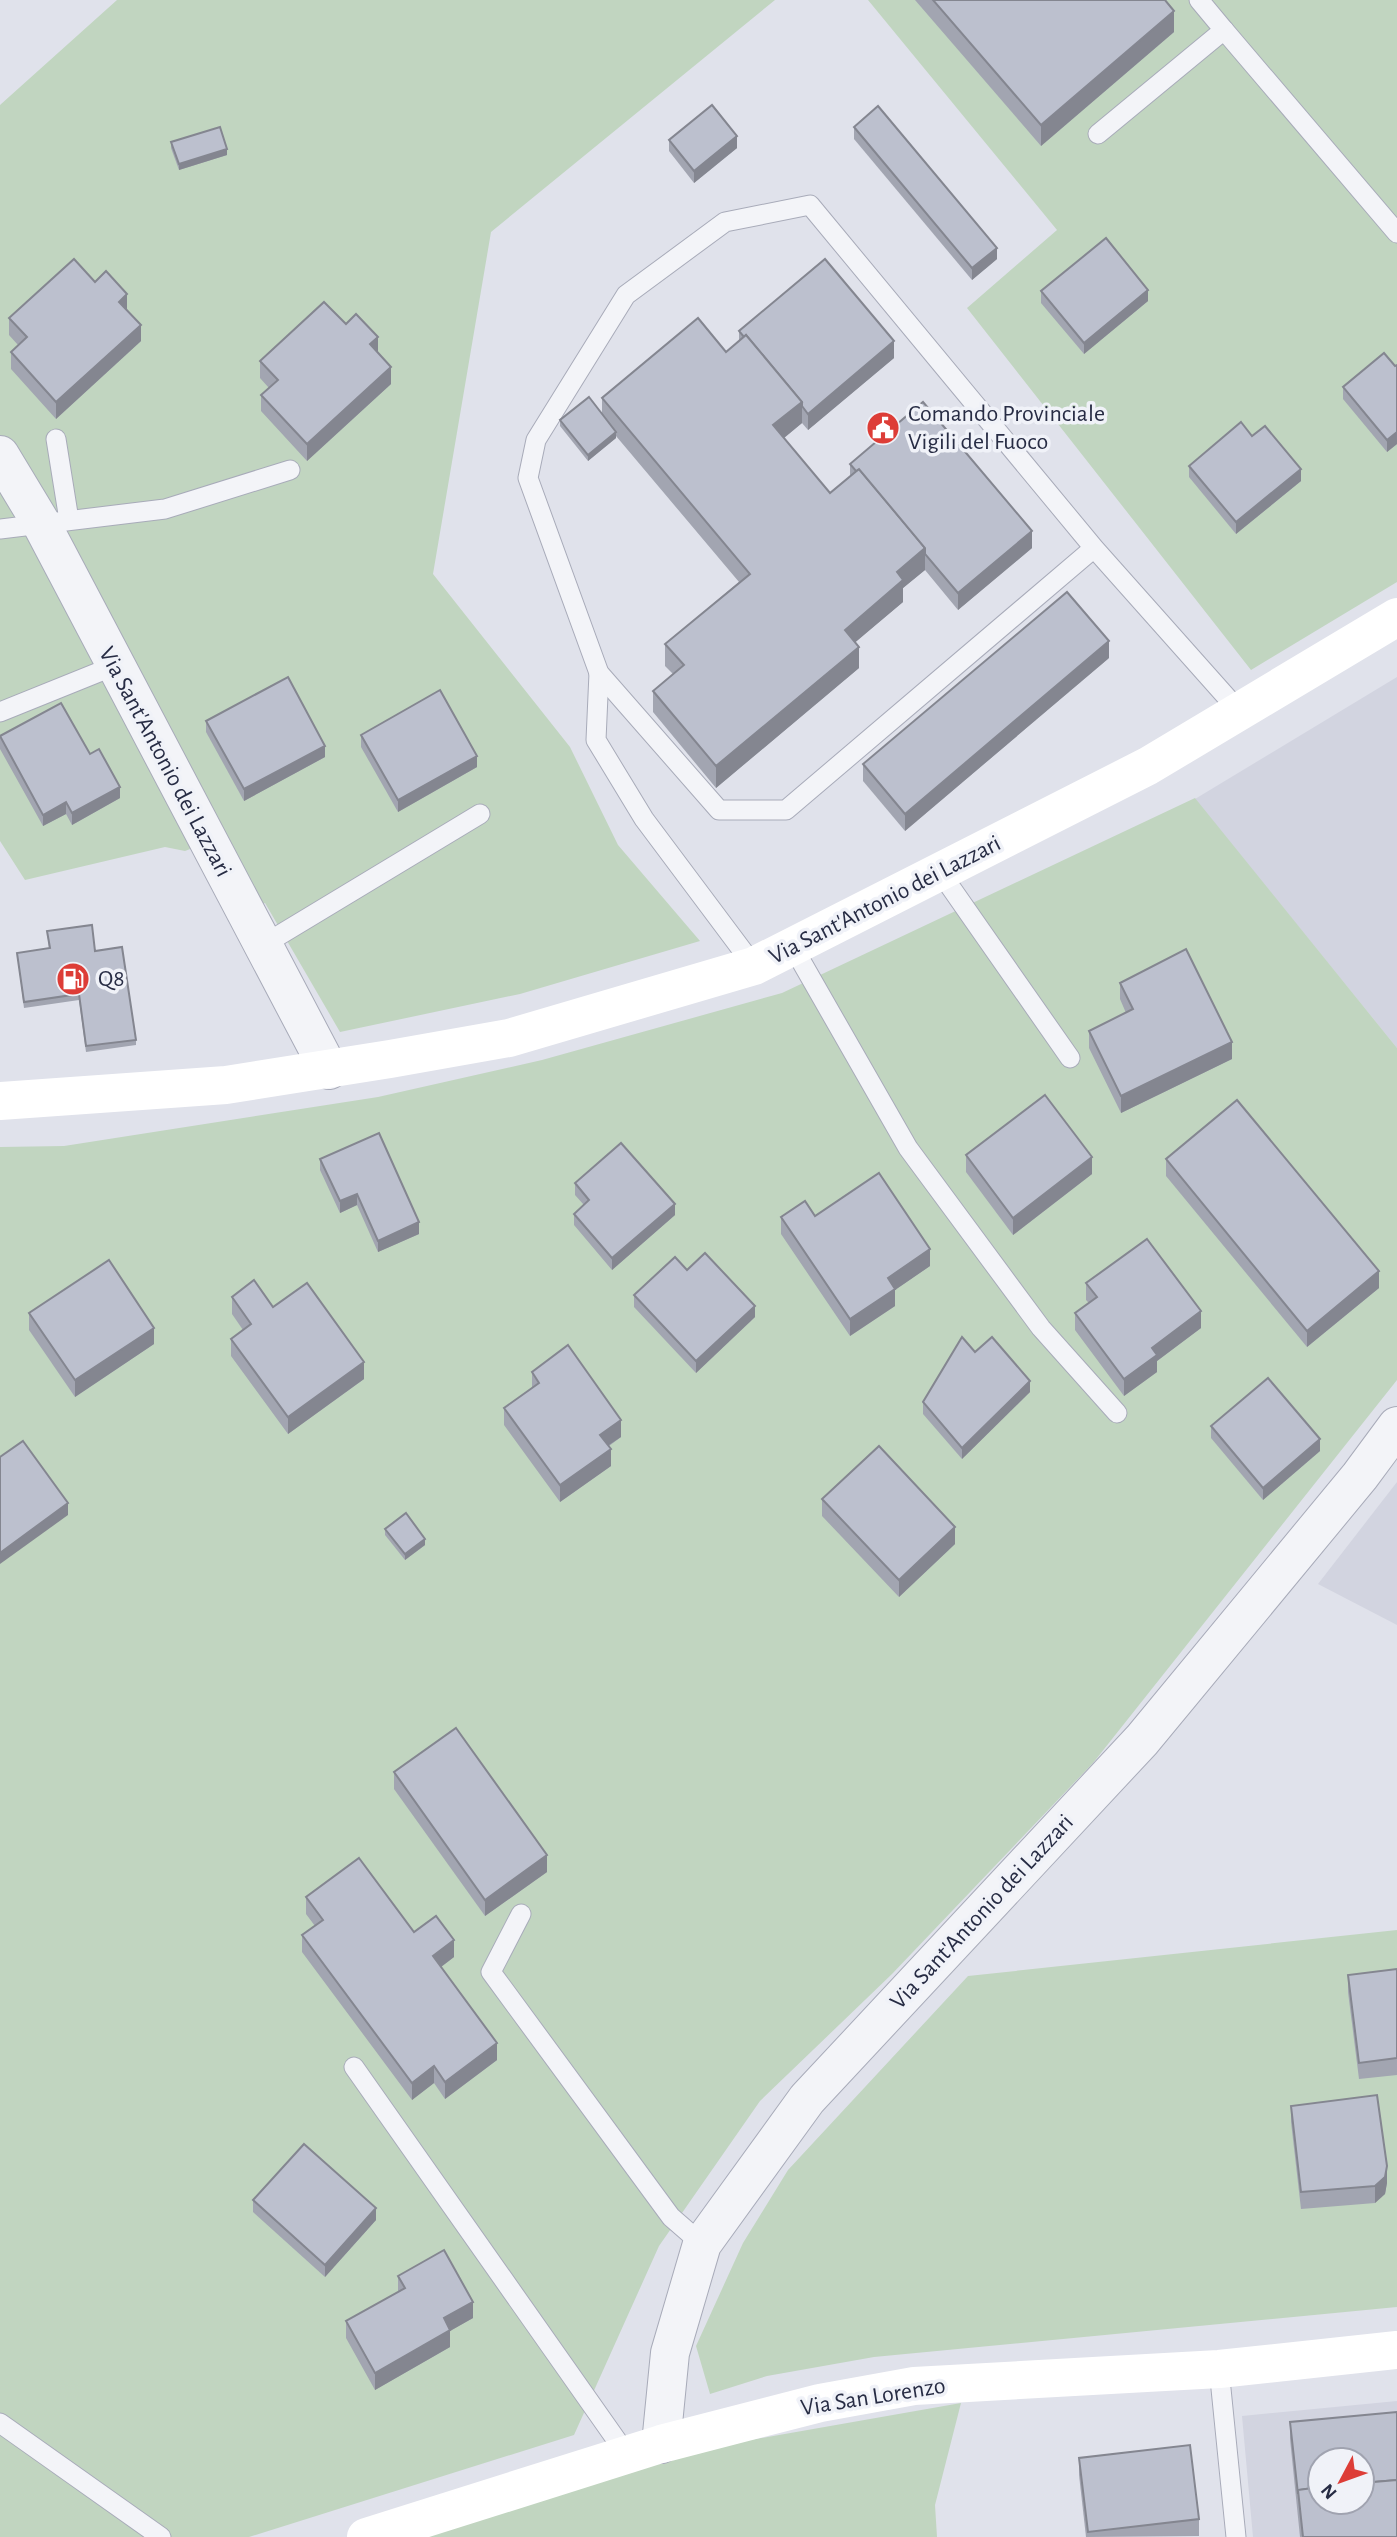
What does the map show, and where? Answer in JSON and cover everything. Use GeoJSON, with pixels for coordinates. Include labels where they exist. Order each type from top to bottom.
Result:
{"type":"FeatureCollection","features":[{"type":"Feature","properties":{"kind":"street","name":"Via Sant'Antonio dei Lazzari"},"geometry":{"type":"LineString","coordinates":[[0,455],[55,521],[114,666],[329,1070]]}},
{"type":"Feature","properties":{"kind":"street","name":"Via Sant'Antonio dei Lazzari"},"geometry":{"type":"LineString","coordinates":[[0,1101],[226,1085],[509,1038],[754,966],[1148,766],[1397,617]]}},
{"type":"Feature","properties":{"kind":"street","name":"Via Sant'Antonio dei Lazzari"},"geometry":{"type":"LineString","coordinates":[[644,2450],[702,2244],[807,2099],[1142,1740],[1360,1476],[1397,1426]]}},
{"type":"Feature","properties":{"kind":"street","name":"Via San Lorenzo"},"geometry":{"type":"LineString","coordinates":[[366,2537],[644,2450],[820,2403],[914,2386],[1219,2369],[1397,2350]]}},
{"type":"Feature","properties":{"kind":"lane"},"geometry":{"type":"LineString","coordinates":[[1199,0],[1397,233]]}},
{"type":"Feature","properties":{"kind":"lane"},"geometry":{"type":"LineString","coordinates":[[1098,134],[1223,30]]}},
{"type":"Feature","properties":{"kind":"lane"},"geometry":{"type":"LineString","coordinates":[[1094,548],[786,810],[719,810],[599,673],[528,478],[536,440],[626,295],[725,222],[810,205],[1094,548],[1239,710]]}},
{"type":"Feature","properties":{"kind":"lane"},"geometry":{"type":"LineString","coordinates":[[55,521],[56,439]]}},
{"type":"Feature","properties":{"kind":"lane"},"geometry":{"type":"LineString","coordinates":[[0,529],[165,509],[290,470]]}},
{"type":"Feature","properties":{"kind":"lane"},"geometry":{"type":"LineString","coordinates":[[0,712],[114,666]]}},
{"type":"Feature","properties":{"kind":"lane"},"geometry":{"type":"LineString","coordinates":[[599,673],[596,740],[644,819],[754,966]]}},
{"type":"Feature","properties":{"kind":"lane"},"geometry":{"type":"LineString","coordinates":[[263,946],[480,814]]}},
{"type":"Feature","properties":{"kind":"lane"},"geometry":{"type":"LineString","coordinates":[[940,872],[1070,1058]]}},
{"type":"Feature","properties":{"kind":"lane"},"geometry":{"type":"LineString","coordinates":[[793,947],[908,1148],[1041,1328],[1117,1413]]}},
{"type":"Feature","properties":{"kind":"lane"},"geometry":{"type":"LineString","coordinates":[[521,1914],[491,1972],[671,2217],[702,2244]]}},
{"type":"Feature","properties":{"kind":"lane"},"geometry":{"type":"LineString","coordinates":[[354,2067],[644,2450]]}},
{"type":"Feature","properties":{"kind":"lane"},"geometry":{"type":"LineString","coordinates":[[1219,2369],[1236,2537]]}},
{"type":"Feature","properties":{"kind":"lane"},"geometry":{"type":"LineString","coordinates":[[0,2423],[161,2537]]}},
{"type":"Feature","properties":{"kind":"shaded area"},"geometry":{"type":"Polygon","coordinates":[[[1397,677],[1397,1048],[1195,799],[1397,677]]]}},
{"type":"Feature","properties":{"kind":"shaded area"},"geometry":{"type":"Polygon","coordinates":[[[1397,1482],[1397,1625],[1318,1584],[1397,1482]]]}},
{"type":"Feature","properties":{"kind":"shaded area"},"geometry":{"type":"Polygon","coordinates":[[[1397,2401],[1397,2537],[1253,2537],[1242,2416],[1397,2401]]]}},
{"type":"Feature","properties":{"kind":"green space"},"geometry":{"type":"Polygon","coordinates":[[[117,0],[775,0],[491,232],[433,574],[570,747],[618,845],[700,941],[520,994],[340,1032],[265,903],[253,908],[216,839],[185,851],[165,847],[25,880],[0,841],[0,105],[117,0]]]}},
{"type":"Feature","properties":{"kind":"green space"},"geometry":{"type":"Polygon","coordinates":[[[868,0],[1397,0],[1397,582],[1251,670],[967,308],[1057,230],[868,0]]]}},
{"type":"Feature","properties":{"kind":"green space"},"geometry":{"type":"Polygon","coordinates":[[[1195,798],[1397,1048],[1397,1380],[1093,1763],[892,1974],[760,2101],[659,2246],[574,2435],[249,2537],[0,2537],[0,1147],[64,1146],[378,1097],[542,1060],[782,993],[1195,798]]]}},
{"type":"Feature","properties":{"kind":"green space"},"geometry":{"type":"Polygon","coordinates":[[[1397,1930],[1397,2307],[874,2357],[767,2376],[710,2394],[696,2346],[743,2243],[788,2170],[968,1976],[1397,1930]]]}},
{"type":"Feature","properties":{"kind":"green space"},"geometry":{"type":"Polygon","coordinates":[[[961,2403],[935,2505],[937,2537],[415,2537],[670,2454],[961,2403]]]}},
{"type":"Feature","properties":{"kind":"building"},"geometry":{"type":"Polygon","coordinates":[[[933,0],[1165,0],[1174,11],[1041,125],[933,0]]]}},
{"type":"Feature","properties":{"kind":"building"},"geometry":{"type":"Polygon","coordinates":[[[712,105],[737,136],[694,171],[669,140],[712,105]]]}},
{"type":"Feature","properties":{"kind":"building"},"geometry":{"type":"Polygon","coordinates":[[[878,106],[997,248],[972,268],[854,127],[878,106]]]}},
{"type":"Feature","properties":{"kind":"building"},"geometry":{"type":"Polygon","coordinates":[[[220,127],[227,149],[179,164],[171,142],[220,127]]]}},
{"type":"Feature","properties":{"kind":"building"},"geometry":{"type":"Polygon","coordinates":[[[1106,238],[1148,290],[1084,343],[1041,291],[1106,238]]]}},
{"type":"Feature","properties":{"kind":"building"},"geometry":{"type":"Polygon","coordinates":[[[74,259],[95,282],[106,271],[127,294],[119,302],[141,325],[56,402],[11,352],[27,337],[9,318],[74,259]]]}},
{"type":"Feature","properties":{"kind":"building"},"geometry":{"type":"Polygon","coordinates":[[[825,259],[894,341],[808,414],[802,402],[746,335],[744,337],[739,331],[825,259]]]}},
{"type":"Feature","properties":{"kind":"building"},"geometry":{"type":"Polygon","coordinates":[[[324,302],[346,324],[356,314],[378,337],[370,344],[391,367],[307,444],[261,395],[278,380],[260,361],[324,302]]]}},
{"type":"Feature","properties":{"kind":"building"},"geometry":{"type":"Polygon","coordinates":[[[698,318],[726,352],[746,335],[802,402],[773,425],[830,493],[859,469],[925,548],[897,572],[903,580],[845,630],[859,647],[716,766],[653,691],[684,665],[665,644],[750,574],[602,398],[698,318]]]}},
{"type":"Feature","properties":{"kind":"building"},"geometry":{"type":"Polygon","coordinates":[[[1384,353],[1397,365],[1397,432],[1387,440],[1343,387],[1384,353]]]}},
{"type":"Feature","properties":{"kind":"building"},"geometry":{"type":"Polygon","coordinates":[[[589,397],[616,432],[588,455],[560,420],[589,397]]]}},
{"type":"Feature","properties":{"kind":"building"},"geometry":{"type":"Polygon","coordinates":[[[923,402],[1032,531],[958,593],[925,554],[925,548],[859,469],[856,471],[850,464],[923,402]]]}},
{"type":"Feature","properties":{"kind":"building"},"geometry":{"type":"Polygon","coordinates":[[[1241,422],[1252,436],[1265,426],[1301,469],[1236,522],[1189,466],[1241,422]]]}},
{"type":"Feature","properties":{"kind":"building"},"geometry":{"type":"Polygon","coordinates":[[[1067,592],[1109,641],[905,814],[863,764],[1067,592]]]}},
{"type":"Feature","properties":{"kind":"building"},"geometry":{"type":"Polygon","coordinates":[[[288,677],[325,746],[244,789],[206,721],[288,677]]]}},
{"type":"Feature","properties":{"kind":"building"},"geometry":{"type":"Polygon","coordinates":[[[440,690],[477,756],[398,800],[361,735],[440,690]]]}},
{"type":"Feature","properties":{"kind":"building"},"geometry":{"type":"Polygon","coordinates":[[[61,703],[90,754],[99,749],[120,787],[72,813],[66,802],[43,815],[0,736],[61,703]]]}},
{"type":"Feature","properties":{"kind":"building","name":"Q8"},"geometry":{"type":"Polygon","coordinates":[[[92,925],[95,951],[122,947],[136,1040],[86,1046],[79,994],[24,1002],[17,953],[50,948],[47,931],[92,925]]]}},
{"type":"Feature","properties":{"kind":"building"},"geometry":{"type":"Polygon","coordinates":[[[1186,949],[1232,1042],[1121,1096],[1089,1031],[1133,1009],[1120,983],[1186,949]]]}},
{"type":"Feature","properties":{"kind":"building"},"geometry":{"type":"Polygon","coordinates":[[[1045,1095],[1092,1157],[1013,1218],[966,1155],[1045,1095]]]}},
{"type":"Feature","properties":{"kind":"building"},"geometry":{"type":"Polygon","coordinates":[[[1237,1100],[1379,1271],[1307,1331],[1166,1159],[1237,1100]]]}},
{"type":"Feature","properties":{"kind":"building"},"geometry":{"type":"Polygon","coordinates":[[[379,1133],[419,1222],[378,1241],[357,1194],[340,1201],[320,1159],[379,1133]]]}},
{"type":"Feature","properties":{"kind":"building"},"geometry":{"type":"Polygon","coordinates":[[[621,1143],[675,1204],[612,1258],[574,1214],[589,1200],[575,1183],[621,1143]]]}},
{"type":"Feature","properties":{"kind":"building"},"geometry":{"type":"Polygon","coordinates":[[[879,1173],[930,1249],[888,1278],[895,1289],[850,1319],[781,1217],[805,1201],[815,1216],[879,1173]]]}},
{"type":"Feature","properties":{"kind":"building"},"geometry":{"type":"Polygon","coordinates":[[[1147,1239],[1201,1311],[1152,1348],[1157,1355],[1124,1379],[1075,1313],[1097,1297],[1086,1283],[1147,1239]]]}},
{"type":"Feature","properties":{"kind":"building"},"geometry":{"type":"Polygon","coordinates":[[[705,1253],[755,1306],[696,1361],[634,1295],[675,1257],[687,1270],[705,1253]]]}},
{"type":"Feature","properties":{"kind":"building"},"geometry":{"type":"Polygon","coordinates":[[[109,1260],[154,1328],[75,1380],[29,1313],[109,1260]]]}},
{"type":"Feature","properties":{"kind":"building"},"geometry":{"type":"Polygon","coordinates":[[[254,1280],[273,1307],[307,1283],[364,1362],[288,1417],[231,1339],[251,1324],[232,1297],[254,1280]]]}},
{"type":"Feature","properties":{"kind":"building"},"geometry":{"type":"Polygon","coordinates":[[[962,1337],[975,1352],[992,1337],[1030,1381],[962,1448],[923,1402],[962,1337]]]}},
{"type":"Feature","properties":{"kind":"building"},"geometry":{"type":"Polygon","coordinates":[[[568,1345],[621,1420],[600,1435],[611,1449],[560,1485],[504,1408],[539,1383],[532,1372],[568,1345]]]}},
{"type":"Feature","properties":{"kind":"building"},"geometry":{"type":"Polygon","coordinates":[[[1268,1378],[1320,1439],[1263,1488],[1211,1426],[1268,1378]]]}},
{"type":"Feature","properties":{"kind":"building"},"geometry":{"type":"Polygon","coordinates":[[[23,1441],[68,1503],[0,1553],[0,1457],[23,1441]]]}},
{"type":"Feature","properties":{"kind":"building"},"geometry":{"type":"Polygon","coordinates":[[[879,1446],[955,1527],[899,1580],[822,1499],[879,1446]]]}},
{"type":"Feature","properties":{"kind":"building"},"geometry":{"type":"Polygon","coordinates":[[[406,1513],[425,1539],[405,1554],[385,1529],[406,1513]]]}},
{"type":"Feature","properties":{"kind":"building"},"geometry":{"type":"Polygon","coordinates":[[[456,1728],[547,1855],[485,1900],[394,1772],[456,1728]]]}},
{"type":"Feature","properties":{"kind":"building"},"geometry":{"type":"Polygon","coordinates":[[[359,1858],[414,1932],[436,1916],[454,1940],[433,1956],[497,2043],[445,2082],[434,2066],[412,2083],[302,1935],[323,1920],[306,1897],[359,1858]]]}},
{"type":"Feature","properties":{"kind":"building"},"geometry":{"type":"Polygon","coordinates":[[[1397,1969],[1397,2058],[1359,2063],[1348,1975],[1397,1969]]]}},
{"type":"Feature","properties":{"kind":"building"},"geometry":{"type":"Polygon","coordinates":[[[1377,2095],[1387,2166],[1385,2177],[1375,2186],[1301,2192],[1291,2106],[1377,2095]]]}},
{"type":"Feature","properties":{"kind":"building"},"geometry":{"type":"Polygon","coordinates":[[[304,2144],[376,2208],[325,2265],[253,2200],[304,2144]]]}},
{"type":"Feature","properties":{"kind":"building"},"geometry":{"type":"Polygon","coordinates":[[[444,2250],[473,2302],[444,2318],[450,2330],[375,2373],[346,2321],[405,2288],[398,2276],[444,2250]]]}},
{"type":"Feature","properties":{"kind":"building"},"geometry":{"type":"Polygon","coordinates":[[[1397,2412],[1397,2480],[1376,2482],[1376,2446],[1306,2446],[1306,2489],[1298,2490],[1298,2494],[1290,2422],[1397,2412]]]}},
{"type":"Feature","properties":{"kind":"building"},"geometry":{"type":"Polygon","coordinates":[[[1190,2445],[1199,2519],[1088,2532],[1079,2458],[1190,2445]]]}},
{"type":"Feature","properties":{"kind":"building"},"geometry":{"type":"Polygon","coordinates":[[[1397,2480],[1397,2537],[1303,2537],[1298,2490],[1306,2489],[1306,2516],[1376,2516],[1376,2482],[1397,2480]]]}},
{"type":"Feature","properties":{"kind":"place","name":"Comando Provinciale Vigili del Fuoco"},"geometry":{"type":"Point","coordinates":[883,428]}},
{"type":"Feature","properties":{"kind":"place","name":"Q8"},"geometry":{"type":"Point","coordinates":[73,979]}}]}
